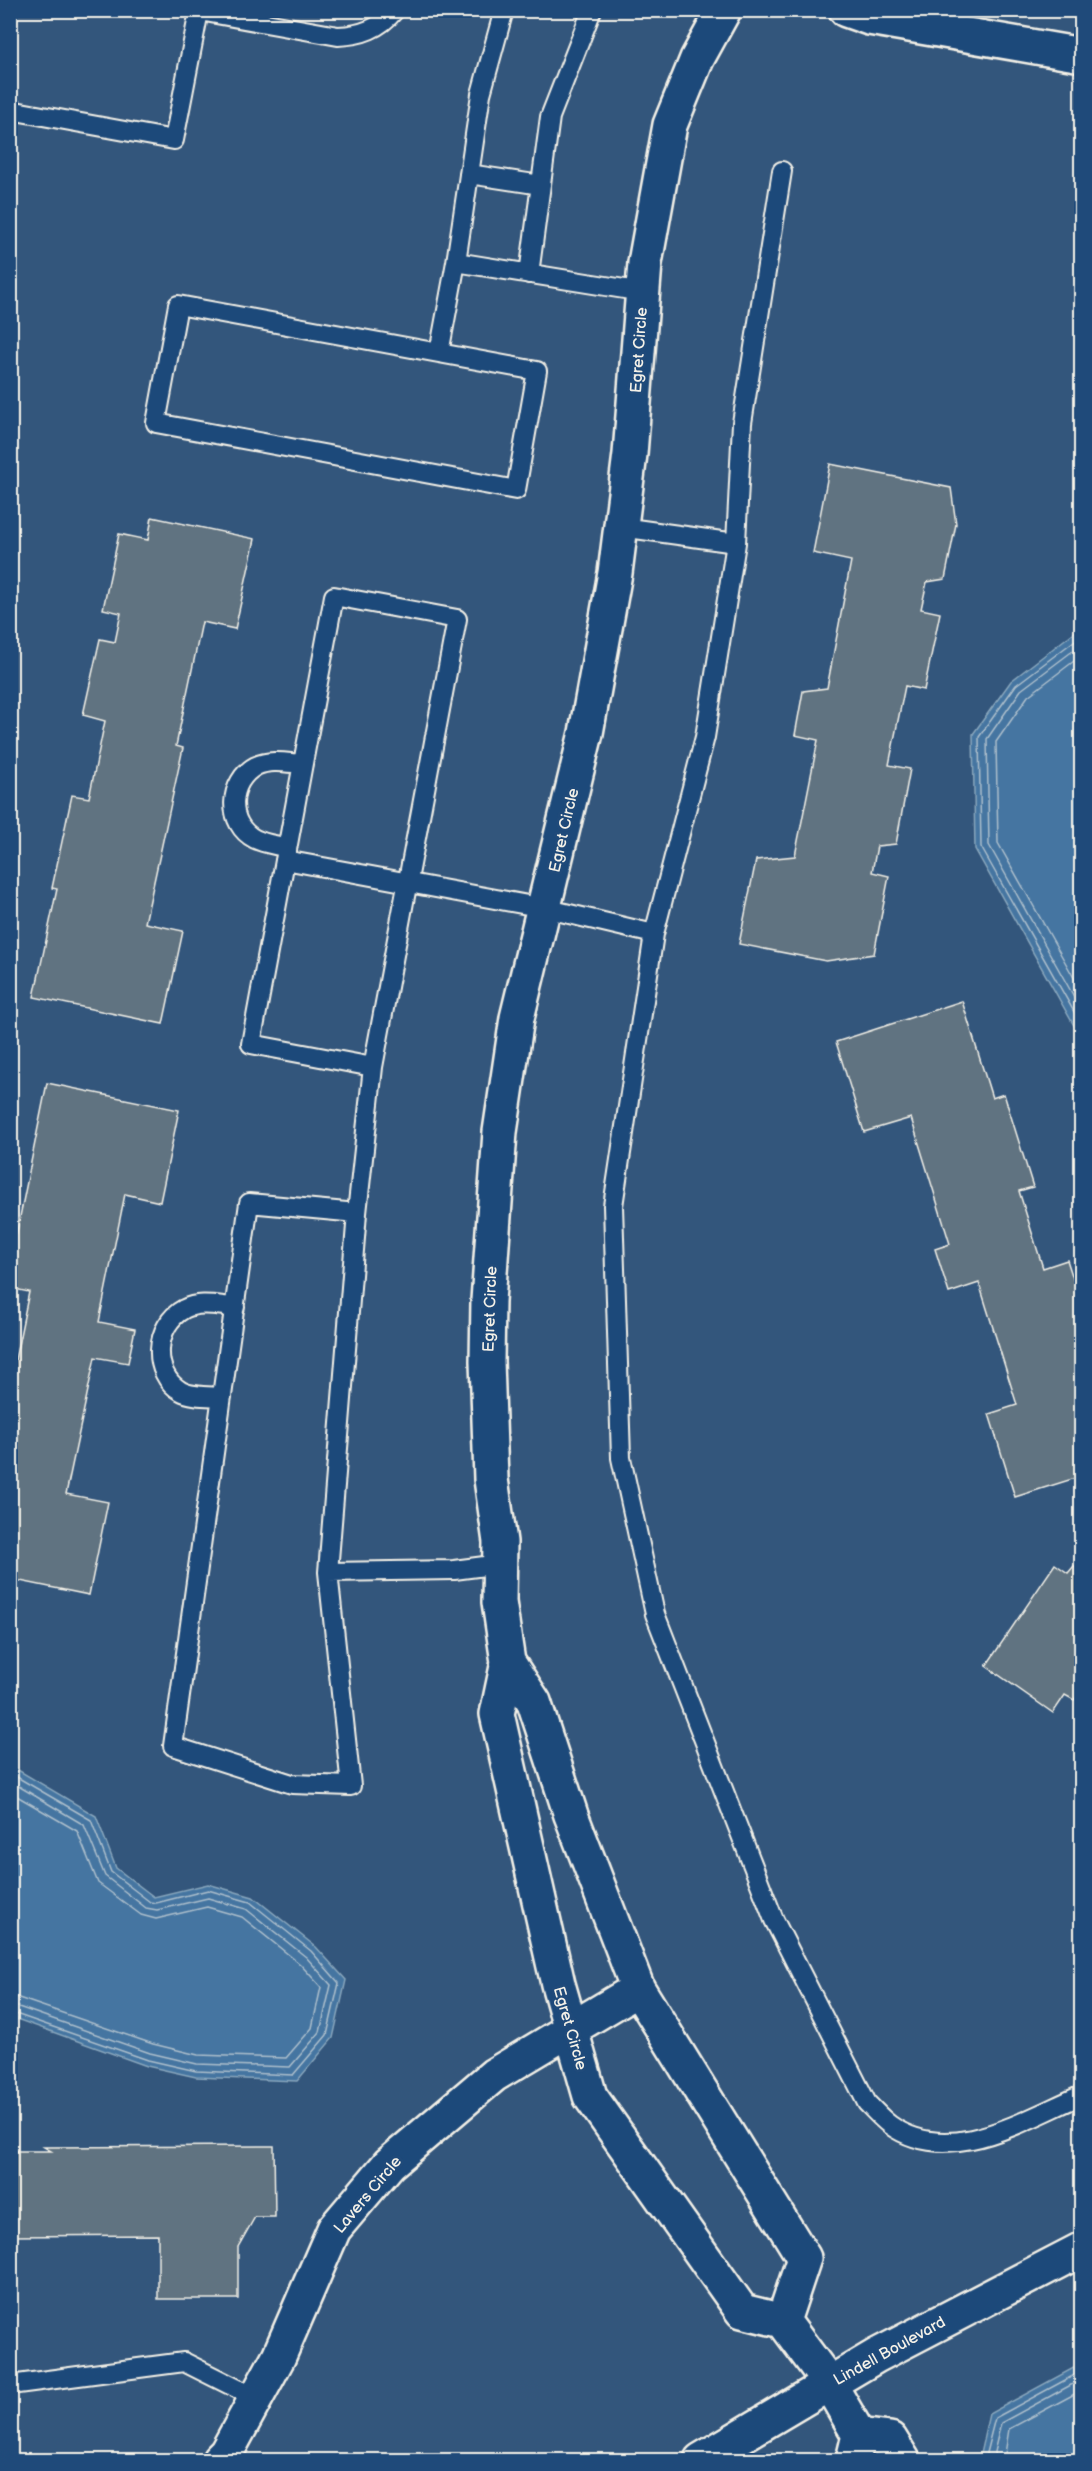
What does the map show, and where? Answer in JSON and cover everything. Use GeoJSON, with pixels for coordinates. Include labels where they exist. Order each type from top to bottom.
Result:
{"type":"FeatureCollection","features":[{"type":"Feature","properties":{"kind":"street","name":"Egret Circle"},"geometry":{"type":"LineString","coordinates":[[508,1662],[534,1702],[571,1815],[638,1989],[804,2258],[783,2321],[742,2311],[591,2096],[558,1984],[497,1714],[508,1662],[499,1602],[500,1564],[491,1468],[487,1361],[489,1290],[505,1098],[517,1018],[586,733],[621,527],[630,454],[645,262],[670,125],[697,59],[724,10]]}},
{"type":"Feature","properties":{"kind":"street"},"geometry":{"type":"LineString","coordinates":[[862,13],[1082,55]]}},
{"type":"Feature","properties":{"kind":"street","name":"Lavers Circle"},"geometry":{"type":"LineString","coordinates":[[219,2460],[226,2453],[279,2356],[334,2229],[389,2164],[494,2075],[638,1989]]}},
{"type":"Feature","properties":{"kind":"street","name":"Lindell Boulevard"},"geometry":{"type":"LineString","coordinates":[[701,2460],[829,2383],[1044,2267],[1082,2249]]}},
{"type":"Feature","properties":{"kind":"street"},"geometry":{"type":"LineString","coordinates":[[783,2321],[829,2383],[856,2448],[890,2439],[903,2460]]}},
{"type":"Feature","properties":{"kind":"lane"},"geometry":{"type":"LineString","coordinates":[[10,110],[174,140],[196,11],[338,36],[355,35],[372,30],[395,10]]}},
{"type":"Feature","properties":{"kind":"lane"},"geometry":{"type":"LineString","coordinates":[[439,353],[456,262],[481,94],[504,10]]}},
{"type":"Feature","properties":{"kind":"lane"},"geometry":{"type":"LineString","coordinates":[[529,274],[550,117],[592,10]]}},
{"type":"Feature","properties":{"kind":"lane"},"geometry":{"type":"LineString","coordinates":[[782,171],[742,423],[736,543],[705,737],[654,934],[613,1206],[621,1458],[655,1614],[774,1920],[867,2103],[891,2126],[922,2140],[954,2143],[987,2135],[1082,2095]]}},
{"type":"Feature","properties":{"kind":"lane"},"geometry":{"type":"LineString","coordinates":[[469,174],[541,185]]}},
{"type":"Feature","properties":{"kind":"lane"},"geometry":{"type":"LineString","coordinates":[[456,262],[643,292]]}},
{"type":"Feature","properties":{"kind":"lane"},"geometry":{"type":"LineString","coordinates":[[178,305],[439,353],[537,371],[516,490],[156,423],[178,305]]}},
{"type":"Feature","properties":{"kind":"lane"},"geometry":{"type":"LineString","coordinates":[[621,527],[736,543]]}},
{"type":"Feature","properties":{"kind":"lane"},"geometry":{"type":"LineString","coordinates":[[357,1212],[249,1203],[173,1746],[292,1784],[351,1786],[328,1572],[357,1212],[374,1067],[457,619],[334,596],[251,1044],[374,1067]]}},
{"type":"Feature","properties":{"kind":"lane"},"geometry":{"type":"LineString","coordinates":[[303,764],[270,762],[258,765],[247,772],[238,783],[234,795],[237,821],[255,839],[286,854],[407,883],[544,908],[654,934]]}},
{"type":"Feature","properties":{"kind":"lane"},"geometry":{"type":"LineString","coordinates":[[222,1397],[182,1392],[170,1382],[162,1367],[159,1351],[162,1335],[170,1321],[183,1310],[198,1304],[235,1307]]}},
{"type":"Feature","properties":{"kind":"lane"},"geometry":{"type":"LineString","coordinates":[[328,1572],[454,1570],[500,1564]]}},
{"type":"Feature","properties":{"kind":"lane"},"geometry":{"type":"LineString","coordinates":[[10,2385],[184,2362],[256,2398]]}},
{"type":"Feature","properties":{"kind":"water"},"geometry":{"type":"Polygon","coordinates":[[[1081,627],[1081,1038],[975,849],[973,734],[1011,681],[1081,627]]]}},
{"type":"Feature","properties":{"kind":"water"},"geometry":{"type":"Polygon","coordinates":[[[11,1766],[96,1816],[116,1868],[154,1897],[208,1884],[253,1897],[316,1947],[346,1980],[333,2038],[297,2081],[196,2077],[147,2066],[11,2017],[11,1766]]]}},
{"type":"Feature","properties":{"kind":"water"},"geometry":{"type":"Polygon","coordinates":[[[1081,2364],[1081,2460],[982,2460],[980,2454],[989,2414],[1081,2364]]]}},
{"type":"Feature","properties":{"kind":"building"},"geometry":{"type":"Polygon","coordinates":[[[830,464],[951,488],[956,524],[945,579],[927,582],[921,609],[940,613],[924,690],[905,686],[889,765],[910,769],[896,844],[877,846],[872,872],[889,876],[874,954],[826,961],[739,944],[756,860],[795,856],[818,740],[795,735],[803,691],[827,688],[851,561],[813,553],[830,464]]]}},
{"type":"Feature","properties":{"kind":"building"},"geometry":{"type":"Polygon","coordinates":[[[152,517],[255,539],[235,629],[202,622],[176,746],[183,748],[145,923],[183,931],[163,1024],[34,997],[57,889],[52,888],[72,795],[89,798],[105,721],[83,715],[100,639],[115,642],[121,613],[103,609],[119,534],[148,540],[152,517]]]}},
{"type":"Feature","properties":{"kind":"building"},"geometry":{"type":"Polygon","coordinates":[[[962,1001],[992,1098],[1004,1094],[1033,1187],[1019,1191],[1043,1268],[1067,1260],[1082,1306],[1082,1476],[1015,1497],[989,1414],[1017,1405],[979,1283],[949,1293],[935,1249],[950,1244],[911,1118],[864,1132],[836,1042],[962,1001]]]}},
{"type":"Feature","properties":{"kind":"building"},"geometry":{"type":"Polygon","coordinates":[[[47,1083],[179,1110],[160,1202],[125,1194],[99,1322],[135,1329],[128,1363],[95,1357],[66,1494],[108,1502],[89,1595],[10,1579],[10,1370],[13,1370],[29,1292],[10,1288],[10,1266],[47,1083]]]}},
{"type":"Feature","properties":{"kind":"building"},"geometry":{"type":"Polygon","coordinates":[[[1055,1564],[1068,1573],[1074,1566],[1082,1571],[1082,1689],[1074,1700],[1065,1695],[1053,1713],[986,1666],[1055,1564]]]}},
{"type":"Feature","properties":{"kind":"building"},"geometry":{"type":"Polygon","coordinates":[[[274,2146],[275,2217],[255,2217],[238,2247],[238,2299],[158,2299],[158,2235],[10,2236],[10,2151],[51,2151],[44,2147],[274,2146]]]}}]}
